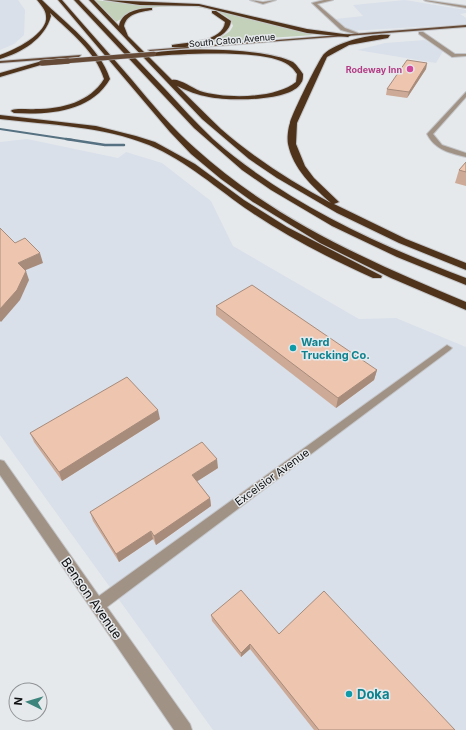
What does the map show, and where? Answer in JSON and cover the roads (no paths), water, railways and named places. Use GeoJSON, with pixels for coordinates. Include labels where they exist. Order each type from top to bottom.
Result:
{"type":"FeatureCollection","features":[{"type":"Feature","properties":{"kind":"highway"},"geometry":{"type":"LineString","coordinates":[[60,0],[175,134],[202,160],[231,182],[287,219],[333,245],[394,275],[466,306]]}},
{"type":"Feature","properties":{"kind":"highway"},"geometry":{"type":"LineString","coordinates":[[76,0],[199,129],[217,146],[250,171],[290,197],[340,225],[412,260],[466,282]]}},
{"type":"Feature","properties":{"kind":"highway"},"geometry":{"type":"LineString","coordinates":[[91,0],[127,39],[224,136],[270,170],[333,207],[397,238],[466,267]]}},
{"type":"Feature","properties":{"kind":"highway"},"geometry":{"type":"LineString","coordinates":[[106,0],[140,4],[199,5],[306,31],[348,35]]}},
{"type":"Feature","properties":{"kind":"highway"},"geometry":{"type":"LineString","coordinates":[[0,57],[23,47],[47,23],[49,19],[48,12],[40,1]]}},
{"type":"Feature","properties":{"kind":"highway"},"geometry":{"type":"LineString","coordinates":[[3,114],[45,111],[80,103],[96,95],[102,89],[107,79],[104,68],[90,51],[40,1]]}},
{"type":"Feature","properties":{"kind":"highway"},"geometry":{"type":"LineString","coordinates":[[127,39],[121,26],[124,19],[132,14],[152,8],[193,8],[215,13],[228,21],[228,28],[211,39],[152,52]]}},
{"type":"Feature","properties":{"kind":"highway"},"geometry":{"type":"LineString","coordinates":[[388,36],[350,42],[339,46],[325,56],[297,115],[291,133],[296,155],[311,180],[338,205],[397,238]]}},
{"type":"Feature","properties":{"kind":"highway"},"geometry":{"type":"LineString","coordinates":[[152,52],[217,51],[257,54],[283,60],[297,68],[300,73],[300,78],[297,84],[270,96],[241,99],[219,97],[198,92],[177,83],[160,72]]}},
{"type":"Feature","properties":{"kind":"highway"},"geometry":{"type":"LineString","coordinates":[[0,75],[42,63]]}},
{"type":"Feature","properties":{"kind":"highway"},"geometry":{"type":"LineString","coordinates":[[3,114],[102,130],[152,144],[188,163],[254,210],[299,237],[352,265],[466,312]]}},
{"type":"Feature","properties":{"kind":"main road","name":"South Caton Avenue"},"geometry":{"type":"LineString","coordinates":[[0,66],[356,34],[466,26]]}},
{"type":"Feature","properties":{"kind":"main road","name":"South Caton Avenue"},"geometry":{"type":"LineString","coordinates":[[0,62],[466,30]]}},
{"type":"Feature","properties":{"kind":"street"},"geometry":{"type":"LineString","coordinates":[[252,0],[262,3],[274,0]]}},
{"type":"Feature","properties":{"kind":"street"},"geometry":{"type":"LineString","coordinates":[[331,0],[314,3],[343,29],[356,34]]}},
{"type":"Feature","properties":{"kind":"street"},"geometry":{"type":"LineString","coordinates":[[426,0],[466,7]]}},
{"type":"Feature","properties":{"kind":"street"},"geometry":{"type":"LineString","coordinates":[[421,33],[454,56],[466,55]]}},
{"type":"Feature","properties":{"kind":"street"},"geometry":{"type":"LineString","coordinates":[[466,94],[430,134],[436,143],[448,150],[466,155]]}},
{"type":"Feature","properties":{"kind":"street","name":"Excelsior Avenue"},"geometry":{"type":"LineString","coordinates":[[97,606],[447,348]]}},
{"type":"Feature","properties":{"kind":"street","name":"Benson Avenue"},"geometry":{"type":"LineString","coordinates":[[0,465],[184,730]]}},
{"type":"Feature","properties":{"kind":"waterway"},"geometry":{"type":"LineString","coordinates":[[0,129],[73,140]]}},
{"type":"Feature","properties":{"kind":"waterway"},"geometry":{"type":"LineString","coordinates":[[66,139],[105,145],[124,145]]}},
{"type":"Feature","properties":{"kind":"place","name":"Rodeway Inn"},"geometry":{"type":"Point","coordinates":[410,69]}},
{"type":"Feature","properties":{"kind":"place","name":"Ward Trucking Co."},"geometry":{"type":"Point","coordinates":[293,348]}},
{"type":"Feature","properties":{"kind":"place","name":"Doka"},"geometry":{"type":"Point","coordinates":[349,694]}}]}
